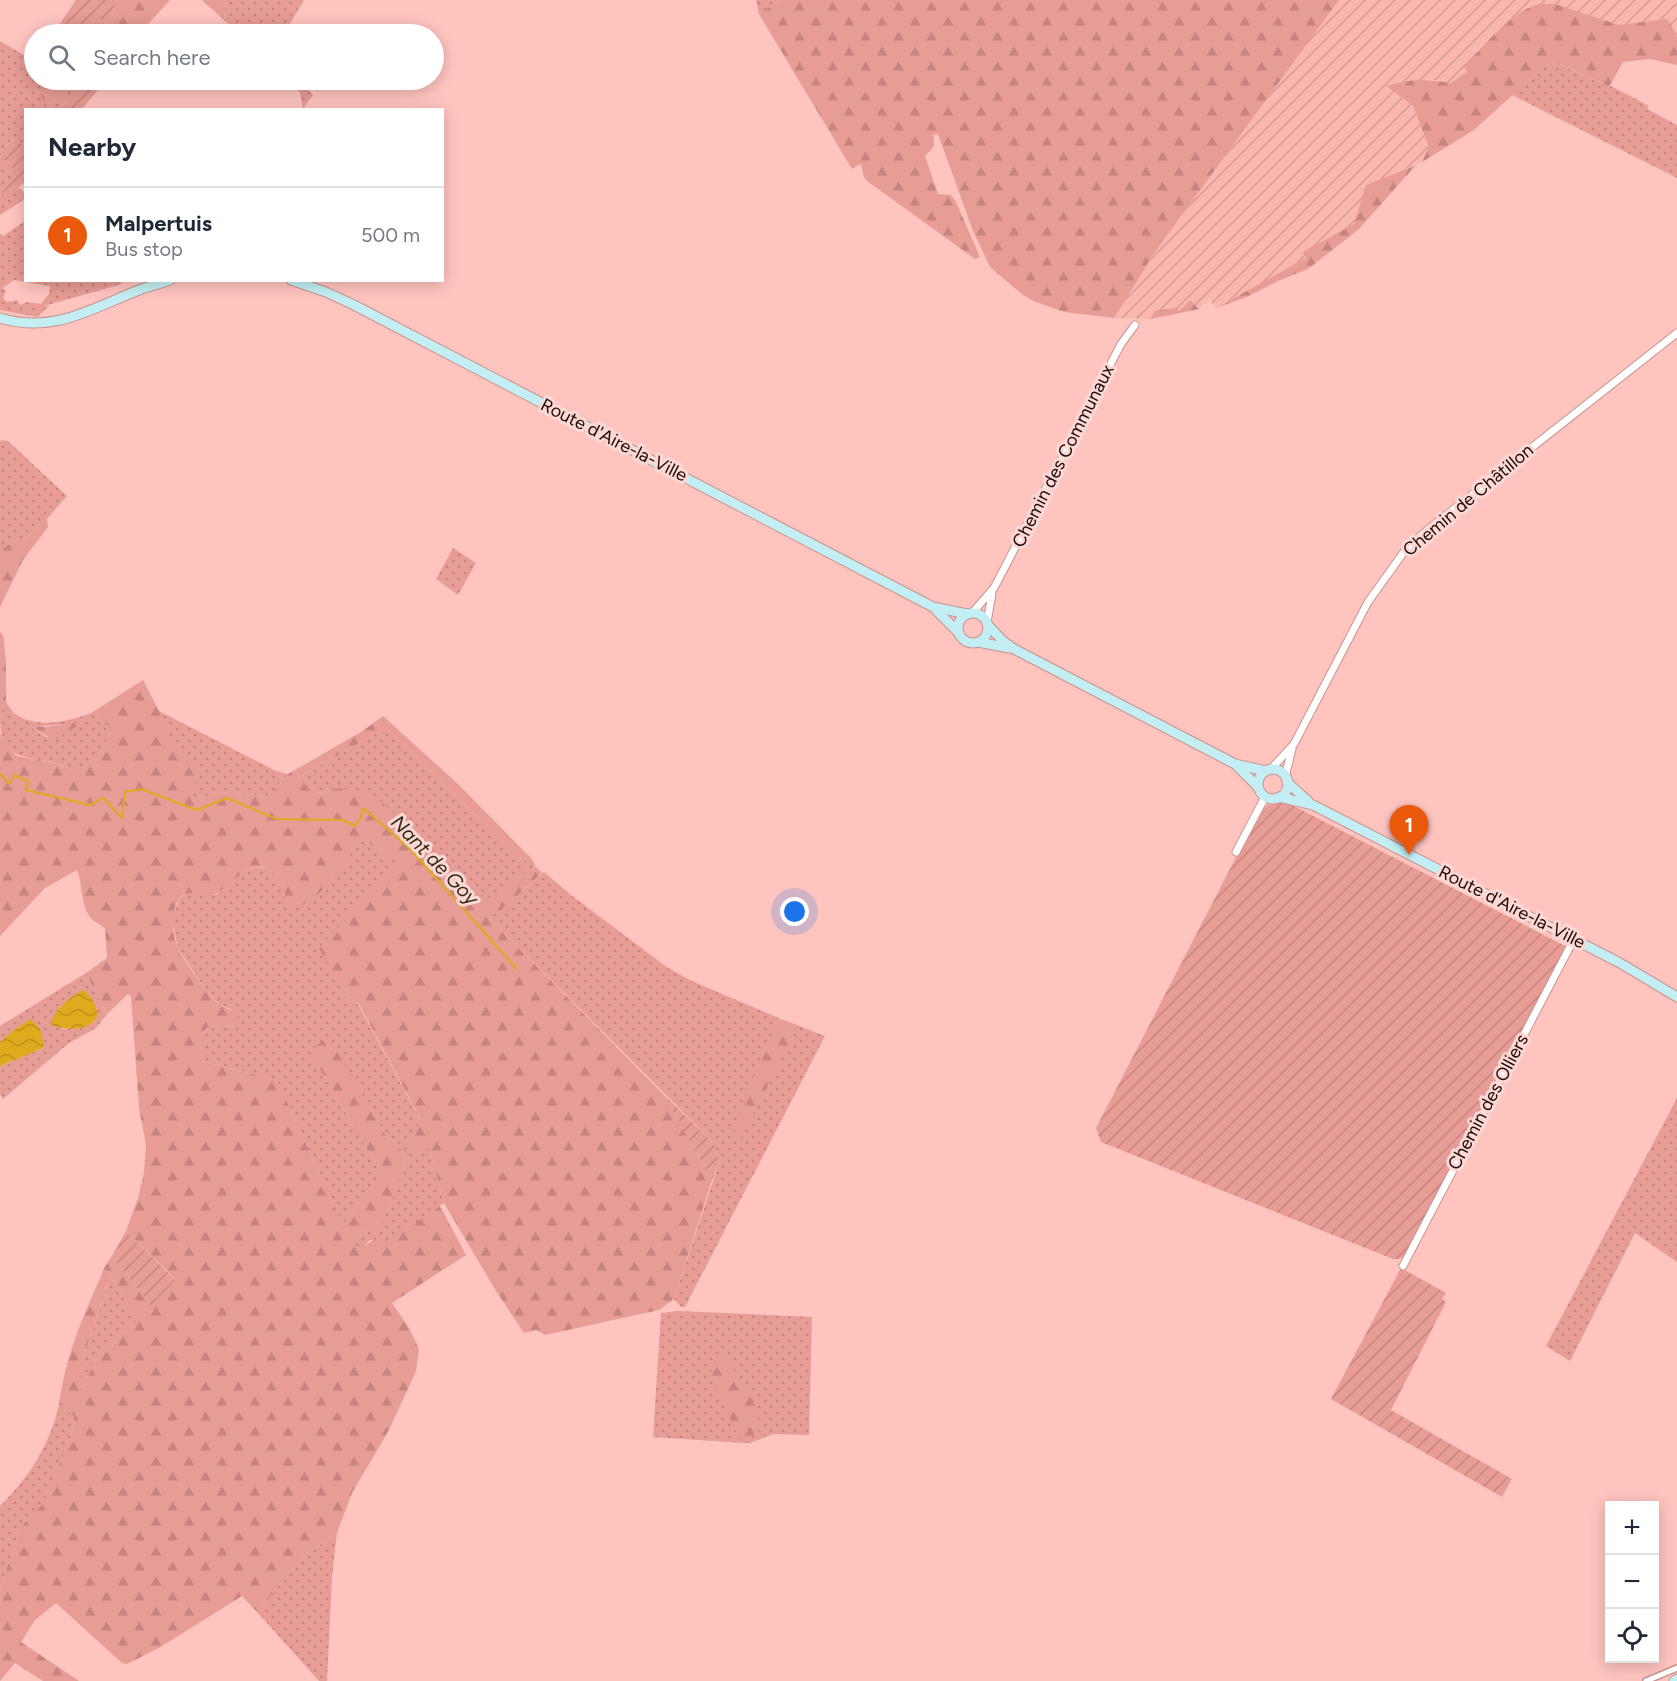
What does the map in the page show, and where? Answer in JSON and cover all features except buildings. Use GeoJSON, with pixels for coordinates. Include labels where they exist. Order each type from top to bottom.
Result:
{"type":"FeatureCollection","features":[{"type":"Feature","properties":{"kind":"main road"},"geometry":{"type":"LineString","coordinates":[[0,318],[34,325],[54,323],[73,318],[141,289],[164,282]]}},
{"type":"Feature","properties":{"kind":"main road","name":"Route d'Aire-la-Ville"},"geometry":{"type":"LineString","coordinates":[[297,282],[326,292],[364,310],[933,607],[969,614]]}},
{"type":"Feature","properties":{"kind":"main road","name":"Route d'Aire-la-Ville"},"geometry":{"type":"LineString","coordinates":[[933,607],[959,633]]}},
{"type":"Feature","properties":{"kind":"main road"},"geometry":{"type":"LineString","coordinates":[[1014,649],[967,641],[959,633],[960,622],[969,614],[982,616],[1002,640],[1014,649],[1235,764],[1280,771],[1286,779],[1286,790],[1275,799],[1265,797],[1235,764]]}},
{"type":"Feature","properties":{"kind":"main road"},"geometry":{"type":"LineString","coordinates":[[978,642],[986,635],[987,623]]}},
{"type":"Feature","properties":{"kind":"main road"},"geometry":{"type":"LineString","coordinates":[[1258,787],[1258,779],[1269,770]]}},
{"type":"Feature","properties":{"kind":"main road","name":"Route d'Aire-la-Ville"},"geometry":{"type":"LineString","coordinates":[[1286,779],[1312,805]]}},
{"type":"Feature","properties":{"kind":"main road","name":"Route d'Aire-la-Ville"},"geometry":{"type":"LineString","coordinates":[[1279,797],[1312,805],[1620,963],[1677,997]]}},
{"type":"Feature","properties":{"kind":"street","name":"Chemin des Communaux"},"geometry":{"type":"LineString","coordinates":[[987,623],[994,588],[1120,344],[1135,325]]}},
{"type":"Feature","properties":{"kind":"street","name":"Chemin de Châtillon"},"geometry":{"type":"LineString","coordinates":[[1286,779],[1294,744],[1368,602],[1406,549],[1677,333]]}},
{"type":"Feature","properties":{"kind":"street","name":"Chemin des Communaux"},"geometry":{"type":"LineString","coordinates":[[969,614],[994,588]]}},
{"type":"Feature","properties":{"kind":"street","name":"Chemin de Châtillon"},"geometry":{"type":"LineString","coordinates":[[1269,770],[1294,744]]}},
{"type":"Feature","properties":{"kind":"street"},"geometry":{"type":"LineString","coordinates":[[1236,852],[1265,797]]}},
{"type":"Feature","properties":{"kind":"street","name":"Chemin des Olliers"},"geometry":{"type":"LineString","coordinates":[[1402,1266],[1574,939]]}},
{"type":"Feature","properties":{"kind":"street"},"geometry":{"type":"LineString","coordinates":[[1646,1681],[1677,1668]]}},
{"type":"Feature","properties":{"kind":"shaded area"},"geometry":{"type":"Polygon","coordinates":[[[1338,0],[1677,0],[1677,37],[1662,20],[1619,25],[1538,4],[1531,6],[1478,49],[1467,72],[1449,83],[1430,79],[1387,87],[1413,106],[1430,148],[1422,162],[1366,185],[1355,224],[1304,252],[1306,258],[1216,308],[1209,300],[1199,309],[1151,319],[1114,318],[1155,252],[1338,0]]]}},
{"type":"Feature","properties":{"kind":"green space"},"geometry":{"type":"Polygon","coordinates":[[[76,0],[117,0],[109,24],[99,19],[95,24],[60,24],[76,0]]]}},
{"type":"Feature","properties":{"kind":"green space"},"geometry":{"type":"Polygon","coordinates":[[[117,0],[170,0],[148,24],[109,24],[117,0]]]}},
{"type":"Feature","properties":{"kind":"green space"},"geometry":{"type":"Polygon","coordinates":[[[202,0],[226,0],[224,20],[202,0]]]}},
{"type":"Feature","properties":{"kind":"green space"},"geometry":{"type":"Polygon","coordinates":[[[226,0],[304,0],[290,24],[229,24],[224,20],[226,0]]]}},
{"type":"Feature","properties":{"kind":"green space"},"geometry":{"type":"Polygon","coordinates":[[[756,0],[780,0],[759,14],[756,0]]]}},
{"type":"Feature","properties":{"kind":"green space"},"geometry":{"type":"Polygon","coordinates":[[[780,0],[1339,0],[1155,252],[1114,318],[1064,312],[1036,302],[1023,295],[990,267],[973,231],[938,134],[933,135],[933,147],[925,156],[938,194],[951,195],[956,202],[980,257],[975,259],[867,181],[860,164],[852,169],[759,14],[780,0]]]}},
{"type":"Feature","properties":{"kind":"green space"},"geometry":{"type":"Polygon","coordinates":[[[1538,4],[1555,4],[1619,25],[1666,19],[1677,37],[1677,65],[1650,59],[1623,62],[1609,87],[1558,63],[1546,65],[1474,130],[1422,162],[1429,147],[1413,106],[1386,86],[1418,80],[1450,83],[1467,72],[1464,67],[1498,31],[1529,7],[1538,4]]]}},
{"type":"Feature","properties":{"kind":"green space"},"geometry":{"type":"Polygon","coordinates":[[[98,19],[109,24],[94,24],[98,19]]]}},
{"type":"Feature","properties":{"kind":"green space"},"geometry":{"type":"Polygon","coordinates":[[[0,41],[24,55],[24,90],[51,90],[51,108],[24,108],[24,144],[14,138],[0,152],[0,41]]]}},
{"type":"Feature","properties":{"kind":"green space"},"geometry":{"type":"Polygon","coordinates":[[[1557,63],[1611,86],[1649,106],[1647,109],[1677,125],[1677,178],[1512,95],[1546,65],[1557,63]]]}},
{"type":"Feature","properties":{"kind":"green space"},"geometry":{"type":"Polygon","coordinates":[[[43,90],[61,90],[61,94],[66,101],[62,105],[53,99],[50,108],[44,103],[41,94],[43,90]]]}},
{"type":"Feature","properties":{"kind":"green space"},"geometry":{"type":"Polygon","coordinates":[[[57,90],[75,90],[66,101],[57,90]]]}},
{"type":"Feature","properties":{"kind":"green space"},"geometry":{"type":"Polygon","coordinates":[[[75,90],[98,90],[83,108],[60,108],[75,90]]]}},
{"type":"Feature","properties":{"kind":"green space"},"geometry":{"type":"Polygon","coordinates":[[[297,90],[308,90],[313,95],[304,108],[303,108],[297,90]]]}},
{"type":"Feature","properties":{"kind":"green space"},"geometry":{"type":"Polygon","coordinates":[[[53,99],[62,105],[60,108],[51,108],[53,99]]]}},
{"type":"Feature","properties":{"kind":"green space"},"geometry":{"type":"Polygon","coordinates":[[[15,138],[24,144],[24,183],[14,191],[0,196],[17,173],[0,156],[0,152],[15,138]]]}},
{"type":"Feature","properties":{"kind":"green space"},"geometry":{"type":"Polygon","coordinates":[[[0,156],[17,173],[8,188],[0,195],[0,156]]]}},
{"type":"Feature","properties":{"kind":"green space"},"geometry":{"type":"Polygon","coordinates":[[[1416,165],[1359,229],[1308,269],[1247,297],[1216,308],[1306,258],[1303,252],[1354,224],[1366,185],[1416,165]]]}},
{"type":"Feature","properties":{"kind":"green space"},"geometry":{"type":"Polygon","coordinates":[[[19,188],[24,192],[24,200],[0,215],[0,196],[19,188]]]}},
{"type":"Feature","properties":{"kind":"green space"},"geometry":{"type":"Polygon","coordinates":[[[24,222],[24,282],[14,280],[3,288],[6,291],[3,298],[7,302],[17,300],[20,305],[27,302],[41,304],[49,294],[50,286],[26,282],[120,282],[122,284],[44,306],[49,306],[37,317],[0,310],[0,233],[3,236],[24,222]]]}},
{"type":"Feature","properties":{"kind":"green space"},"geometry":{"type":"Polygon","coordinates":[[[1190,300],[1199,309],[1150,319],[1155,311],[1175,308],[1179,311],[1190,300]]]}},
{"type":"Feature","properties":{"kind":"green space"},"geometry":{"type":"Polygon","coordinates":[[[8,441],[67,496],[27,537],[15,540],[0,551],[0,442],[8,441]]]}},
{"type":"Feature","properties":{"kind":"green space"},"geometry":{"type":"Polygon","coordinates":[[[47,519],[48,527],[23,560],[0,607],[0,551],[15,540],[27,537],[47,519]]]}},
{"type":"Feature","properties":{"kind":"green space"},"geometry":{"type":"Polygon","coordinates":[[[453,548],[476,563],[458,595],[436,579],[453,548]]]}},
{"type":"Feature","properties":{"kind":"green space"},"geometry":{"type":"Polygon","coordinates":[[[0,632],[3,635],[6,660],[6,701],[3,703],[0,717],[0,632]]]}},
{"type":"Feature","properties":{"kind":"green space"},"geometry":{"type":"Polygon","coordinates":[[[143,680],[159,711],[174,749],[198,763],[193,801],[219,792],[267,796],[288,774],[361,732],[383,716],[458,784],[532,859],[524,861],[386,728],[296,779],[319,793],[340,788],[374,795],[487,899],[535,866],[542,873],[489,918],[663,1094],[712,1180],[674,1299],[659,1310],[545,1335],[536,1330],[524,1333],[496,1291],[444,1203],[429,1147],[414,1154],[406,1142],[421,1120],[359,1004],[345,995],[319,948],[398,863],[368,843],[360,841],[339,871],[320,892],[300,906],[289,909],[279,879],[268,869],[260,867],[245,872],[213,895],[188,893],[184,895],[176,904],[173,917],[174,937],[178,948],[210,994],[219,1004],[233,1012],[239,1021],[236,1026],[207,1028],[202,1035],[201,1061],[277,1080],[343,1225],[381,1173],[313,1057],[314,1048],[324,1040],[331,1041],[386,1136],[397,1143],[407,1159],[388,1210],[377,1229],[362,1231],[352,1238],[352,1246],[364,1246],[377,1238],[388,1242],[440,1206],[466,1255],[392,1303],[409,1328],[419,1349],[416,1371],[389,1430],[352,1493],[337,1533],[303,1557],[257,1612],[242,1596],[159,1648],[127,1664],[122,1663],[56,1603],[35,1620],[21,1642],[79,1681],[43,1681],[15,1663],[0,1681],[0,1589],[20,1528],[43,1504],[72,1433],[74,1416],[59,1405],[62,1387],[75,1339],[101,1276],[108,1284],[82,1360],[81,1392],[94,1362],[138,1320],[104,1268],[112,1256],[151,1306],[175,1279],[126,1231],[144,1173],[146,1145],[139,1108],[131,996],[128,994],[107,1014],[86,973],[107,958],[105,929],[87,912],[77,870],[45,888],[0,936],[0,734],[9,749],[17,756],[50,762],[74,770],[96,761],[111,730],[107,724],[102,725],[93,712],[143,680]]]}},
{"type":"Feature","properties":{"kind":"green space"},"geometry":{"type":"Polygon","coordinates":[[[6,701],[12,711],[22,718],[45,723],[58,722],[93,712],[102,725],[107,723],[111,730],[96,761],[74,770],[26,757],[6,746],[0,717],[3,703],[6,701]],[[82,723],[31,727],[46,737],[82,723]]]}},
{"type":"Feature","properties":{"kind":"green space"},"geometry":{"type":"Polygon","coordinates":[[[159,711],[276,771],[288,774],[267,796],[219,792],[193,801],[159,711]]]}},
{"type":"Feature","properties":{"kind":"green space"},"geometry":{"type":"Polygon","coordinates":[[[83,722],[56,739],[30,726],[46,727],[83,722]]]}},
{"type":"Feature","properties":{"kind":"green space"},"geometry":{"type":"Polygon","coordinates":[[[386,728],[524,861],[532,859],[535,866],[488,900],[441,857],[340,788],[319,793],[296,779],[386,728]]]}},
{"type":"Feature","properties":{"kind":"green space"},"geometry":{"type":"Polygon","coordinates":[[[1288,803],[1565,946],[1563,956],[1404,1256],[1399,1259],[1393,1259],[1101,1142],[1096,1128],[1260,811],[1268,805],[1288,803]]]}},
{"type":"Feature","properties":{"kind":"green space"},"geometry":{"type":"Polygon","coordinates":[[[360,841],[368,843],[398,863],[345,995],[358,1004],[421,1121],[406,1142],[429,1147],[444,1203],[388,1243],[370,1240],[364,1246],[352,1247],[352,1238],[362,1231],[377,1228],[388,1210],[407,1159],[397,1143],[386,1136],[331,1042],[313,1057],[381,1173],[343,1225],[277,1080],[201,1061],[202,1035],[208,1028],[236,1026],[232,1010],[219,1004],[205,989],[178,948],[173,914],[180,898],[188,893],[218,894],[237,877],[252,868],[260,867],[268,869],[281,882],[286,906],[332,880],[360,841]]]}},
{"type":"Feature","properties":{"kind":"green space"},"geometry":{"type":"Polygon","coordinates":[[[544,872],[668,968],[692,981],[781,1019],[758,1065],[746,1098],[792,1039],[797,1025],[825,1036],[685,1307],[681,1307],[674,1299],[719,1163],[714,1143],[488,917],[516,897],[544,872]]]}},
{"type":"Feature","properties":{"kind":"green space"},"geometry":{"type":"Polygon","coordinates":[[[86,973],[107,1014],[96,1028],[69,1043],[3,1099],[0,1094],[0,1067],[40,1049],[3,1039],[0,1042],[0,1026],[86,973]],[[82,990],[59,1008],[62,1029],[81,1028],[95,1021],[93,1002],[82,990]]]}},
{"type":"Feature","properties":{"kind":"green space"},"geometry":{"type":"Polygon","coordinates":[[[781,1019],[797,1025],[739,1141],[733,1137],[748,1091],[766,1047],[781,1019]]]}},
{"type":"Feature","properties":{"kind":"green space"},"geometry":{"type":"Polygon","coordinates":[[[663,1094],[714,1143],[719,1163],[712,1180],[663,1094]]]}},
{"type":"Feature","properties":{"kind":"green space"},"geometry":{"type":"Polygon","coordinates":[[[1677,1098],[1677,1262],[1635,1233],[1570,1361],[1546,1346],[1677,1098]]]}},
{"type":"Feature","properties":{"kind":"green space"},"geometry":{"type":"Polygon","coordinates":[[[126,1231],[175,1280],[151,1306],[112,1256],[126,1231]]]}},
{"type":"Feature","properties":{"kind":"green space"},"geometry":{"type":"Polygon","coordinates":[[[104,1268],[138,1320],[94,1362],[80,1394],[82,1360],[108,1285],[101,1276],[104,1268]]]}},
{"type":"Feature","properties":{"kind":"green space"},"geometry":{"type":"Polygon","coordinates":[[[1401,1268],[1446,1293],[1442,1299],[1446,1302],[1391,1410],[1512,1479],[1502,1497],[1331,1399],[1401,1268]]]}},
{"type":"Feature","properties":{"kind":"green space"},"geometry":{"type":"Polygon","coordinates":[[[679,1311],[812,1317],[809,1435],[773,1434],[750,1443],[653,1437],[661,1313],[679,1311]]]}},
{"type":"Feature","properties":{"kind":"green space"},"geometry":{"type":"Polygon","coordinates":[[[718,1353],[724,1354],[748,1391],[757,1411],[759,1431],[748,1439],[743,1439],[738,1435],[732,1425],[725,1402],[712,1380],[712,1365],[718,1353]]]}},
{"type":"Feature","properties":{"kind":"green space"},"geometry":{"type":"Polygon","coordinates":[[[59,1405],[74,1416],[72,1433],[43,1505],[20,1528],[0,1589],[0,1506],[37,1460],[50,1433],[59,1405]]]}},
{"type":"Feature","properties":{"kind":"green space"},"geometry":{"type":"Polygon","coordinates":[[[337,1533],[332,1577],[327,1681],[319,1681],[257,1612],[303,1557],[337,1533]]]}},
{"type":"Feature","properties":{"kind":"water"},"geometry":{"type":"Polygon","coordinates":[[[82,990],[91,997],[95,1004],[98,1015],[94,1021],[77,1029],[51,1025],[58,1009],[82,990]]]}},
{"type":"Feature","properties":{"kind":"water"},"geometry":{"type":"Polygon","coordinates":[[[31,1019],[40,1029],[44,1046],[0,1067],[0,1042],[31,1019]]]}},
{"type":"Feature","properties":{"kind":"waterway","name":"Nant de Goy"},"geometry":{"type":"LineString","coordinates":[[0,774],[9,784],[14,775],[28,781],[26,790],[90,805],[103,798],[122,818],[125,792],[141,789],[197,810],[227,798],[277,819],[343,820],[355,826],[361,818],[363,808],[410,849],[517,969]]}},
{"type":"Feature","properties":{"kind":"place","name":"Malpertuis"},"geometry":{"type":"Point","coordinates":[1409,855]}}]}
